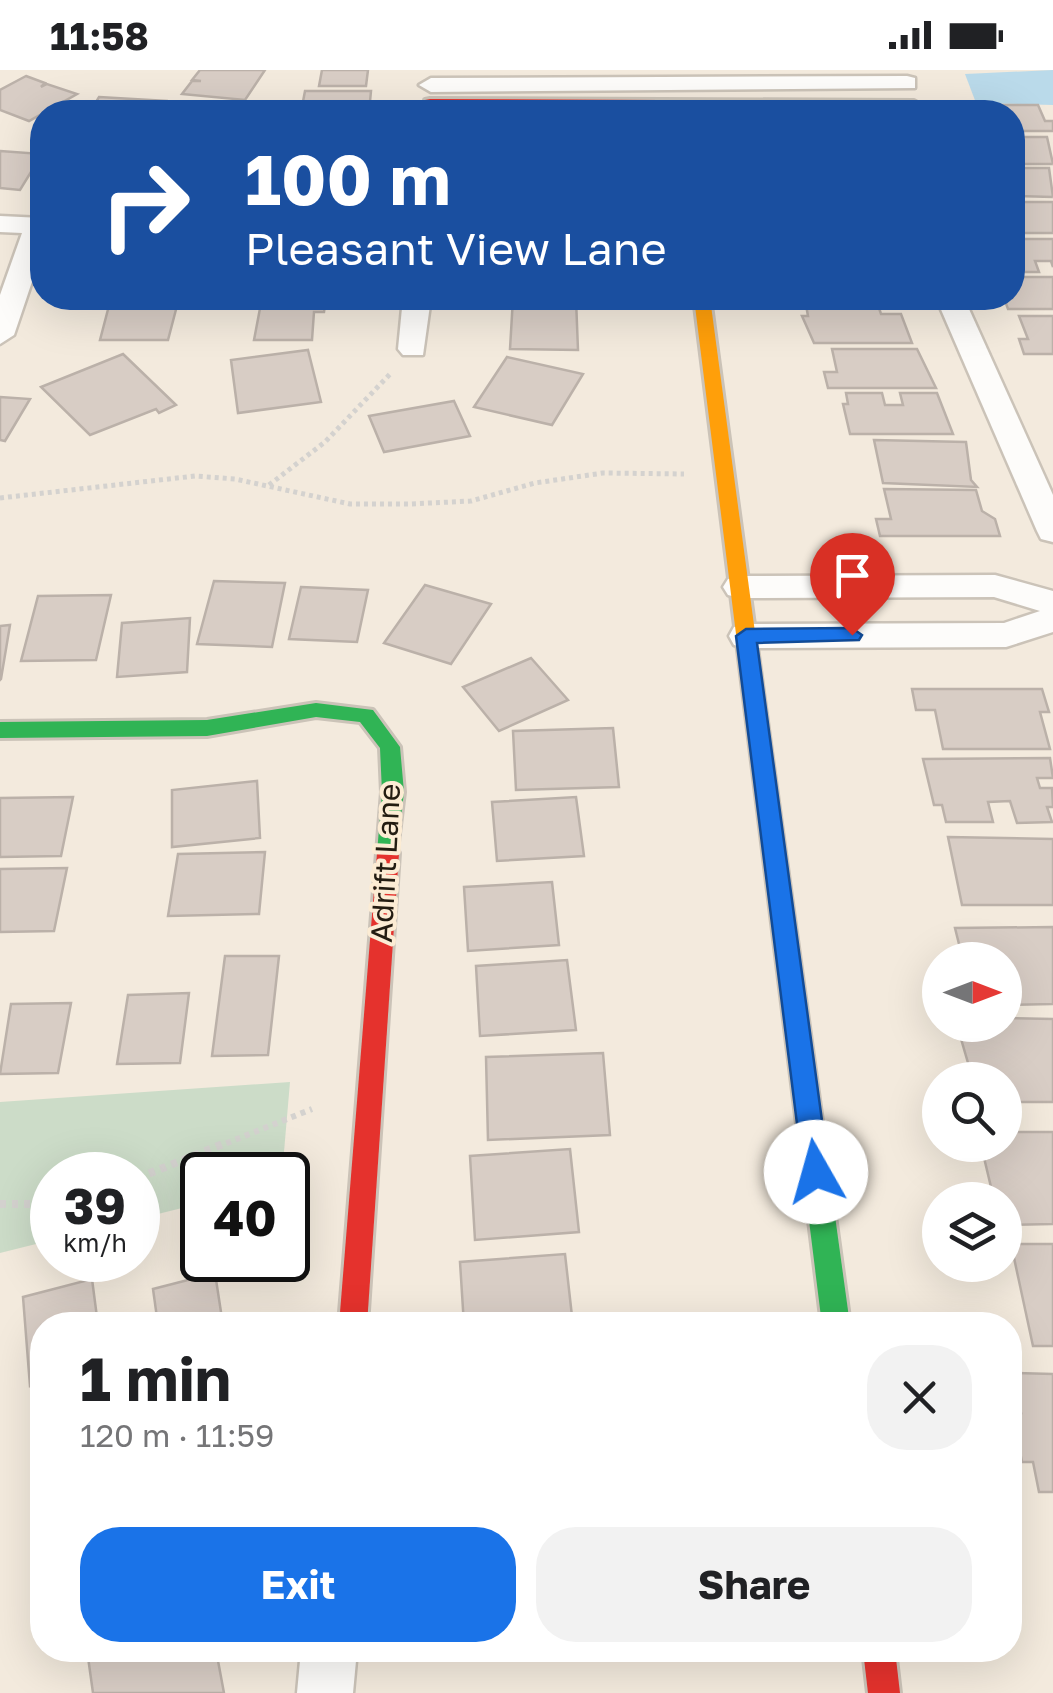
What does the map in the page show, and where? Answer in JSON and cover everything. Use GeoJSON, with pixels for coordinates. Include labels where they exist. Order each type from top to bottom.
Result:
{"type":"FeatureCollection","features":[{"type":"Feature","properties":{"kind":"street"},"geometry":{"type":"LineString","coordinates":[[431,93],[910,92]]}},
{"type":"Feature","properties":{"kind":"street"},"geometry":{"type":"LineString","coordinates":[[0,224],[30,226]]}},
{"type":"Feature","properties":{"kind":"street"},"geometry":{"type":"LineString","coordinates":[[0,335],[30,253]]}},
{"type":"Feature","properties":{"kind":"street"},"geometry":{"type":"LineString","coordinates":[[413,349],[417,310]]}},
{"type":"Feature","properties":{"kind":"street"},"geometry":{"type":"LineString","coordinates":[[704,310],[834,1312]]}},
{"type":"Feature","properties":{"kind":"street"},"geometry":{"type":"LineString","coordinates":[[955,310],[1053,530]]}},
{"type":"Feature","properties":{"kind":"street"},"geometry":{"type":"LineString","coordinates":[[740,586],[994,586],[1053,603]]}},
{"type":"Feature","properties":{"kind":"street"},"geometry":{"type":"LineString","coordinates":[[746,636],[1006,635],[1053,619]]}},
{"type":"Feature","properties":{"kind":"street","name":"Adrift Lane"},"geometry":{"type":"LineString","coordinates":[[0,730],[208,728],[316,710],[366,715],[390,747],[393,792],[354,1312]]}},
{"type":"Feature","properties":{"kind":"street"},"geometry":{"type":"LineString","coordinates":[[325,1693],[327,1662]]}},
{"type":"Feature","properties":{"kind":"street"},"geometry":{"type":"LineString","coordinates":[[880,1662],[884,1693]]}},
{"type":"Feature","properties":{"kind":"path"},"geometry":{"type":"LineString","coordinates":[[268,486],[326,442],[413,349]]}},
{"type":"Feature","properties":{"kind":"path"},"geometry":{"type":"LineString","coordinates":[[0,498],[195,476],[268,486],[350,504],[410,504],[471,501],[535,483],[603,473],[726,474]]}},
{"type":"Feature","properties":{"kind":"path"},"geometry":{"type":"LineString","coordinates":[[160,1169],[312,1109]]}},
{"type":"Feature","properties":{"kind":"path"},"geometry":{"type":"LineString","coordinates":[[0,1204],[30,1204]]}},
{"type":"Feature","properties":{"kind":"green space"},"geometry":{"type":"Polygon","coordinates":[[[290,1082],[284,1152],[180,1152],[180,1208],[160,1214],[160,1152],[30,1152],[30,1246],[0,1253],[0,1102],[290,1082]]]}},
{"type":"Feature","properties":{"kind":"water"},"geometry":{"type":"Polygon","coordinates":[[[1053,70],[1053,105],[1025,104],[1025,100],[975,100],[965,74],[1053,70]]]}},
{"type":"Feature","properties":{"kind":"building"},"geometry":{"type":"Polygon","coordinates":[[[200,70],[265,70],[245,100],[182,94],[192,81],[201,81],[192,80],[200,70]]]}},
{"type":"Feature","properties":{"kind":"building"},"geometry":{"type":"Polygon","coordinates":[[[322,70],[368,70],[366,86],[319,86],[322,70]]]}},
{"type":"Feature","properties":{"kind":"building"},"geometry":{"type":"Polygon","coordinates":[[[26,76],[45,83],[41,87],[47,84],[77,94],[66,100],[30,100],[29,121],[0,110],[0,90],[26,76]]]}},
{"type":"Feature","properties":{"kind":"building"},"geometry":{"type":"Polygon","coordinates":[[[305,91],[371,91],[370,100],[303,100],[305,91]]]}},
{"type":"Feature","properties":{"kind":"building"},"geometry":{"type":"Polygon","coordinates":[[[99,97],[149,100],[97,100],[99,97]]]}},
{"type":"Feature","properties":{"kind":"building"},"geometry":{"type":"Polygon","coordinates":[[[1025,105],[1038,105],[1045,121],[1053,121],[1053,131],[1025,131],[1025,105]]]}},
{"type":"Feature","properties":{"kind":"building"},"geometry":{"type":"Polygon","coordinates":[[[1025,137],[1047,137],[1053,164],[1025,164],[1025,137]]]}},
{"type":"Feature","properties":{"kind":"building"},"geometry":{"type":"Polygon","coordinates":[[[0,151],[30,153],[30,174],[20,190],[0,188],[0,151]]]}},
{"type":"Feature","properties":{"kind":"building"},"geometry":{"type":"Polygon","coordinates":[[[1025,168],[1049,168],[1053,197],[1025,196],[1025,168]]]}},
{"type":"Feature","properties":{"kind":"building"},"geometry":{"type":"Polygon","coordinates":[[[1025,202],[1053,202],[1053,233],[1025,233],[1025,202]]]}},
{"type":"Feature","properties":{"kind":"building"},"geometry":{"type":"Polygon","coordinates":[[[1025,239],[1053,239],[1053,267],[1051,261],[1035,261],[1039,272],[1025,272],[1025,239]]]}},
{"type":"Feature","properties":{"kind":"building"},"geometry":{"type":"Polygon","coordinates":[[[1025,277],[1053,277],[1053,309],[1025,309],[1025,277]]]}},
{"type":"Feature","properties":{"kind":"building"},"geometry":{"type":"Polygon","coordinates":[[[108,310],[176,310],[168,340],[100,340],[108,310]]]}},
{"type":"Feature","properties":{"kind":"building"},"geometry":{"type":"Polygon","coordinates":[[[260,310],[324,310],[314,312],[312,340],[254,340],[260,310]]]}},
{"type":"Feature","properties":{"kind":"building"},"geometry":{"type":"Polygon","coordinates":[[[512,310],[576,310],[578,350],[510,349],[512,310]]]}},
{"type":"Feature","properties":{"kind":"building"},"geometry":{"type":"Polygon","coordinates":[[[807,310],[880,310],[881,314],[901,314],[912,343],[814,343],[802,316],[808,316],[807,310]]]}},
{"type":"Feature","properties":{"kind":"building"},"geometry":{"type":"Polygon","coordinates":[[[1019,316],[1053,316],[1053,354],[1024,354],[1019,339],[1028,339],[1019,316]]]}},
{"type":"Feature","properties":{"kind":"building"},"geometry":{"type":"Polygon","coordinates":[[[832,349],[917,349],[936,388],[828,388],[824,372],[837,372],[832,349]]]}},
{"type":"Feature","properties":{"kind":"building"},"geometry":{"type":"Polygon","coordinates":[[[308,350],[321,402],[238,413],[231,360],[308,350]]]}},
{"type":"Feature","properties":{"kind":"building"},"geometry":{"type":"Polygon","coordinates":[[[123,354],[176,405],[90,435],[41,387],[123,354]]]}},
{"type":"Feature","properties":{"kind":"building"},"geometry":{"type":"Polygon","coordinates":[[[507,357],[583,374],[552,425],[474,407],[507,357]]]}},
{"type":"Feature","properties":{"kind":"building"},"geometry":{"type":"Polygon","coordinates":[[[846,393],[882,393],[885,405],[903,405],[900,393],[937,393],[953,434],[850,434],[843,404],[848,404],[846,393]]]}},
{"type":"Feature","properties":{"kind":"building"},"geometry":{"type":"Polygon","coordinates":[[[0,397],[30,399],[5,441],[0,440],[0,397]]]}},
{"type":"Feature","properties":{"kind":"building"},"geometry":{"type":"Polygon","coordinates":[[[454,401],[470,436],[384,452],[369,416],[454,401]]]}},
{"type":"Feature","properties":{"kind":"building"},"geometry":{"type":"Polygon","coordinates":[[[874,440],[966,442],[971,480],[977,487],[883,483],[874,440]]]}},
{"type":"Feature","properties":{"kind":"building"},"geometry":{"type":"Polygon","coordinates":[[[884,489],[976,490],[982,511],[995,519],[1000,536],[880,536],[876,519],[891,519],[884,489]]]}},
{"type":"Feature","properties":{"kind":"building"},"geometry":{"type":"Polygon","coordinates":[[[214,581],[285,583],[272,647],[197,644],[214,581]]]}},
{"type":"Feature","properties":{"kind":"building"},"geometry":{"type":"Polygon","coordinates":[[[425,585],[491,604],[451,664],[384,643],[425,585]]]}},
{"type":"Feature","properties":{"kind":"building"},"geometry":{"type":"Polygon","coordinates":[[[301,587],[368,590],[357,642],[289,639],[301,587]]]}},
{"type":"Feature","properties":{"kind":"building"},"geometry":{"type":"Polygon","coordinates":[[[111,595],[96,660],[21,661],[38,596],[111,595]]]}},
{"type":"Feature","properties":{"kind":"building"},"geometry":{"type":"Polygon","coordinates":[[[190,618],[187,672],[117,677],[122,623],[190,618]]]}},
{"type":"Feature","properties":{"kind":"building"},"geometry":{"type":"Polygon","coordinates":[[[10,625],[1,679],[0,680],[0,626],[10,625]]]}},
{"type":"Feature","properties":{"kind":"building"},"geometry":{"type":"Polygon","coordinates":[[[531,658],[568,700],[499,731],[463,687],[531,658]]]}},
{"type":"Feature","properties":{"kind":"building"},"geometry":{"type":"Polygon","coordinates":[[[912,689],[1042,689],[1049,712],[1040,712],[1050,749],[943,749],[935,710],[916,710],[912,689]]]}},
{"type":"Feature","properties":{"kind":"building"},"geometry":{"type":"Polygon","coordinates":[[[613,728],[619,787],[516,790],[513,731],[613,728]]]}},
{"type":"Feature","properties":{"kind":"building"},"geometry":{"type":"Polygon","coordinates":[[[1050,758],[1053,778],[1037,778],[1040,788],[1052,788],[1053,807],[1047,807],[1052,822],[1017,823],[1010,801],[988,802],[993,822],[946,822],[942,805],[934,805],[923,759],[1050,758]]]}},
{"type":"Feature","properties":{"kind":"building"},"geometry":{"type":"Polygon","coordinates":[[[257,781],[260,838],[172,847],[172,790],[257,781]]]}},
{"type":"Feature","properties":{"kind":"building"},"geometry":{"type":"Polygon","coordinates":[[[73,797],[61,856],[0,857],[0,798],[73,797]]]}},
{"type":"Feature","properties":{"kind":"building"},"geometry":{"type":"Polygon","coordinates":[[[576,797],[584,856],[497,861],[492,802],[576,797]]]}},
{"type":"Feature","properties":{"kind":"building"},"geometry":{"type":"Polygon","coordinates":[[[948,837],[1053,839],[1053,905],[962,905],[948,837]]]}},
{"type":"Feature","properties":{"kind":"building"},"geometry":{"type":"Polygon","coordinates":[[[265,852],[259,914],[168,916],[178,854],[265,852]]]}},
{"type":"Feature","properties":{"kind":"building"},"geometry":{"type":"Polygon","coordinates":[[[67,868],[54,931],[0,932],[0,869],[67,868]]]}},
{"type":"Feature","properties":{"kind":"building"},"geometry":{"type":"Polygon","coordinates":[[[552,882],[559,945],[468,951],[464,887],[552,882]]]}},
{"type":"Feature","properties":{"kind":"building"},"geometry":{"type":"Polygon","coordinates":[[[1053,927],[1053,1004],[1022,1005],[1022,942],[958,942],[955,928],[1053,927]]]}},
{"type":"Feature","properties":{"kind":"building"},"geometry":{"type":"Polygon","coordinates":[[[225,956],[279,956],[268,1055],[212,1056],[225,956]]]}},
{"type":"Feature","properties":{"kind":"building"},"geometry":{"type":"Polygon","coordinates":[[[567,960],[576,1030],[480,1036],[476,966],[567,960]]]}},
{"type":"Feature","properties":{"kind":"building"},"geometry":{"type":"Polygon","coordinates":[[[189,993],[180,1063],[117,1064],[128,995],[189,993]]]}},
{"type":"Feature","properties":{"kind":"building"},"geometry":{"type":"Polygon","coordinates":[[[71,1003],[58,1073],[0,1074],[11,1004],[71,1003]]]}},
{"type":"Feature","properties":{"kind":"building"},"geometry":{"type":"Polygon","coordinates":[[[1022,1018],[1053,1019],[1053,1102],[1022,1102],[1022,1062],[968,1062],[962,1042],[1022,1042],[1022,1018]]]}},
{"type":"Feature","properties":{"kind":"building"},"geometry":{"type":"Polygon","coordinates":[[[603,1053],[610,1135],[488,1140],[486,1057],[603,1053]]]}},
{"type":"Feature","properties":{"kind":"building"},"geometry":{"type":"Polygon","coordinates":[[[1022,1132],[1053,1132],[1053,1224],[1022,1225],[1022,1182],[990,1182],[985,1162],[1022,1162],[1022,1132]]]}},
{"type":"Feature","properties":{"kind":"building"},"geometry":{"type":"Polygon","coordinates":[[[570,1149],[579,1232],[475,1240],[470,1156],[570,1149]]]}},
{"type":"Feature","properties":{"kind":"building"},"geometry":{"type":"Polygon","coordinates":[[[1022,1244],[1053,1244],[1053,1346],[1033,1346],[1019,1282],[1022,1244]]]}},
{"type":"Feature","properties":{"kind":"building"},"geometry":{"type":"Polygon","coordinates":[[[565,1254],[572,1312],[463,1312],[460,1262],[565,1254]]]}},
{"type":"Feature","properties":{"kind":"building"},"geometry":{"type":"Polygon","coordinates":[[[92,1282],[96,1312],[30,1312],[30,1386],[23,1297],[92,1282]]]}},
{"type":"Feature","properties":{"kind":"building"},"geometry":{"type":"Polygon","coordinates":[[[180,1282],[216,1282],[221,1312],[156,1312],[153,1289],[180,1282]]]}},
{"type":"Feature","properties":{"kind":"building"},"geometry":{"type":"Polygon","coordinates":[[[1022,1373],[1053,1374],[1053,1492],[1039,1492],[1033,1462],[1022,1462],[1022,1373]]]}},
{"type":"Feature","properties":{"kind":"building"},"geometry":{"type":"Polygon","coordinates":[[[89,1662],[218,1662],[224,1693],[93,1693],[89,1662]]]}},
{"type":"Feature","properties":{"kind":"traffic: fast"},"geometry":{"type":"LineString","coordinates":[[0,730],[207,728],[316,710],[366,715],[390,747],[393,792],[388,853]]}},
{"type":"Feature","properties":{"kind":"traffic: fast"},"geometry":{"type":"LineString","coordinates":[[756,714],[834,1312]]}},
{"type":"Feature","properties":{"kind":"traffic: slow"},"geometry":{"type":"LineString","coordinates":[[704,310],[756,714]]}},
{"type":"Feature","properties":{"kind":"traffic: jam"},"geometry":{"type":"LineString","coordinates":[[354,1312],[388,853]]}},
{"type":"Feature","properties":{"kind":"traffic: jam"},"geometry":{"type":"LineString","coordinates":[[880,1662],[884,1693]]}},
{"type":"Feature","properties":{"kind":"route"},"geometry":{"type":"LineString","coordinates":[[816,1172],[746,636],[852,635]]}}]}
